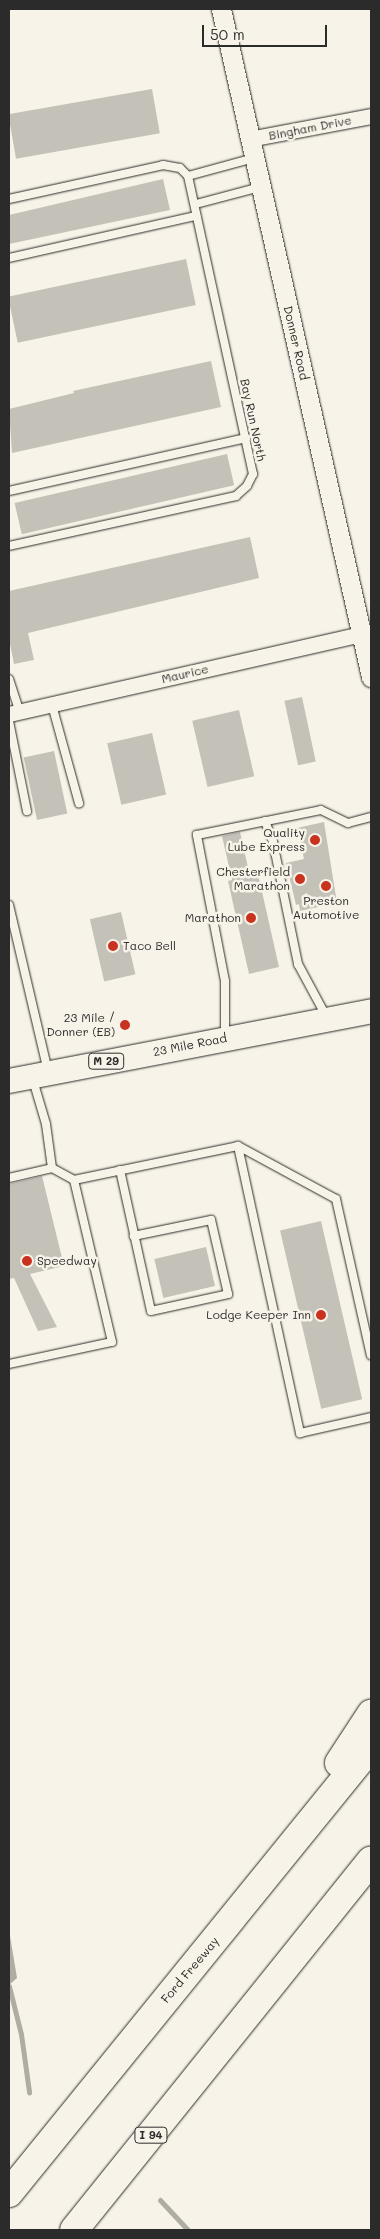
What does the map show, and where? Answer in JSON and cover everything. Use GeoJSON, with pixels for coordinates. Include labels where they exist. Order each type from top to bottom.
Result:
{"type":"FeatureCollection","features":[{"type":"Feature","properties":{"kind":"highway"},"geometry":{"type":"LineString","coordinates":[[262,1883],[371,1714]]}},
{"type":"Feature","properties":{"kind":"highway","name":"Ford Freeway"},"geometry":{"type":"LineString","coordinates":[[9,2193],[371,1747]]}},
{"type":"Feature","properties":{"kind":"highway","name":"I 94"},"geometry":{"type":"LineString","coordinates":[[74,2230],[371,1861]]}},
{"type":"Feature","properties":{"kind":"highway"},"geometry":{"type":"LineString","coordinates":[[334,1907],[371,1871]]}},
{"type":"Feature","properties":{"kind":"main road","name":"23 Mile Road"},"geometry":{"type":"LineString","coordinates":[[9,1081],[371,1011]]}},
{"type":"Feature","properties":{"kind":"street","name":"Donner Road"},"geometry":{"type":"LineString","coordinates":[[221,9],[249,139],[366,645],[371,677]]}},
{"type":"Feature","properties":{"kind":"street","name":"Bingham Drive"},"geometry":{"type":"LineString","coordinates":[[249,139],[371,116]]}},
{"type":"Feature","properties":{"kind":"street","name":"Maurice"},"geometry":{"type":"LineString","coordinates":[[12,716],[52,705],[366,645]]}},
{"type":"Feature","properties":{"kind":"lane"},"geometry":{"type":"LineString","coordinates":[[9,199],[163,165],[180,168],[188,176],[254,158]]}},
{"type":"Feature","properties":{"kind":"lane","name":"Bay Run North"},"geometry":{"type":"LineString","coordinates":[[9,546],[236,496],[247,486],[253,474],[196,216],[196,204],[188,176]]}},
{"type":"Feature","properties":{"kind":"lane"},"geometry":{"type":"LineString","coordinates":[[196,204],[219,195],[260,186]]}},
{"type":"Feature","properties":{"kind":"lane"},"geometry":{"type":"LineString","coordinates":[[9,258],[196,216]]}},
{"type":"Feature","properties":{"kind":"lane"},"geometry":{"type":"LineString","coordinates":[[9,491],[246,438]]}},
{"type":"Feature","properties":{"kind":"lane"},"geometry":{"type":"LineString","coordinates":[[9,679],[12,716],[27,811]]}},
{"type":"Feature","properties":{"kind":"lane"},"geometry":{"type":"LineString","coordinates":[[52,705],[79,804]]}},
{"type":"Feature","properties":{"kind":"lane"},"geometry":{"type":"LineString","coordinates":[[225,1038],[225,981],[197,835],[320,810],[348,823],[371,817]]}},
{"type":"Feature","properties":{"kind":"lane"},"geometry":{"type":"LineString","coordinates":[[265,821],[273,842],[298,964],[327,1019]]}},
{"type":"Feature","properties":{"kind":"lane"},"geometry":{"type":"LineString","coordinates":[[9,905],[40,1074],[52,1168]]}},
{"type":"Feature","properties":{"kind":"lane"},"geometry":{"type":"LineString","coordinates":[[9,1178],[52,1168],[74,1180],[238,1146],[336,1199],[371,1355]]}},
{"type":"Feature","properties":{"kind":"lane"},"geometry":{"type":"LineString","coordinates":[[238,1146],[300,1433],[371,1417]]}},
{"type":"Feature","properties":{"kind":"lane"},"geometry":{"type":"LineString","coordinates":[[120,1170],[134,1236],[151,1311],[228,1294],[211,1220],[134,1236]]}},
{"type":"Feature","properties":{"kind":"lane"},"geometry":{"type":"LineString","coordinates":[[9,1364],[112,1342],[74,1180]]}},
{"type":"Feature","properties":{"kind":"shaded area"},"geometry":{"type":"Polygon","coordinates":[[[9,1930],[17,1978],[9,1985],[9,1930]]]}},
{"type":"Feature","properties":{"kind":"building"},"geometry":{"type":"Polygon","coordinates":[[[152,89],[160,133],[16,159],[9,114],[152,89]]]}},
{"type":"Feature","properties":{"kind":"building"},"geometry":{"type":"Polygon","coordinates":[[[163,179],[170,210],[9,244],[9,215],[163,179]]]}},
{"type":"Feature","properties":{"kind":"building"},"geometry":{"type":"Polygon","coordinates":[[[186,259],[196,305],[18,343],[9,297],[186,259]]]}},
{"type":"Feature","properties":{"kind":"building"},"geometry":{"type":"Polygon","coordinates":[[[211,361],[221,407],[12,453],[9,409],[74,393],[73,391],[211,361]]]}},
{"type":"Feature","properties":{"kind":"building"},"geometry":{"type":"Polygon","coordinates":[[[227,454],[234,485],[22,534],[15,503],[227,454]]]}},
{"type":"Feature","properties":{"kind":"building"},"geometry":{"type":"Polygon","coordinates":[[[250,537],[259,578],[28,633],[34,660],[14,664],[9,639],[9,591],[250,537]]]}},
{"type":"Feature","properties":{"kind":"building"},"geometry":{"type":"Polygon","coordinates":[[[302,697],[316,762],[298,765],[284,701],[302,697]]]}},
{"type":"Feature","properties":{"kind":"building"},"geometry":{"type":"Polygon","coordinates":[[[239,710],[254,776],[208,787],[192,721],[239,710]]]}},
{"type":"Feature","properties":{"kind":"building"},"geometry":{"type":"Polygon","coordinates":[[[152,733],[166,794],[121,805],[107,743],[152,733]]]}},
{"type":"Feature","properties":{"kind":"building"},"geometry":{"type":"Polygon","coordinates":[[[54,751],[67,814],[37,820],[24,757],[54,751]]]}},
{"type":"Feature","properties":{"kind":"building"},"geometry":{"type":"Polygon","coordinates":[[[324,822],[337,903],[300,911],[299,904],[296,905],[286,863],[304,859],[297,828],[324,822]]]}},
{"type":"Feature","properties":{"kind":"building"},"geometry":{"type":"Polygon","coordinates":[[[240,832],[250,876],[258,874],[279,967],[249,974],[228,881],[232,880],[222,836],[240,832]]]}},
{"type":"Feature","properties":{"kind":"building","name":"Taco Bell"},"geometry":{"type":"Polygon","coordinates":[[[121,912],[135,974],[104,982],[90,919],[121,912]]]}},
{"type":"Feature","properties":{"kind":"building"},"geometry":{"type":"Polygon","coordinates":[[[42,1176],[64,1266],[30,1274],[57,1327],[38,1331],[14,1278],[9,1279],[9,1184],[42,1176]]]}},
{"type":"Feature","properties":{"kind":"building","name":"Lodge Keeper Inn"},"geometry":{"type":"Polygon","coordinates":[[[321,1221],[362,1399],[321,1409],[280,1230],[321,1221]]]}},
{"type":"Feature","properties":{"kind":"building"},"geometry":{"type":"Polygon","coordinates":[[[206,1247],[215,1286],[163,1298],[154,1259],[206,1247]]]}},
{"type":"Feature","properties":{"kind":"waterway"},"geometry":{"type":"LineString","coordinates":[[9,1986],[21,2034],[29,2092]]}},
{"type":"Feature","properties":{"kind":"waterway"},"geometry":{"type":"LineString","coordinates":[[160,2200],[188,2230]]}},
{"type":"Feature","properties":{"kind":"place","name":"Quality Lube Express"},"geometry":{"type":"Point","coordinates":[315,840]}},
{"type":"Feature","properties":{"kind":"place","name":"Chesterfield Marathon"},"geometry":{"type":"Point","coordinates":[300,879]}},
{"type":"Feature","properties":{"kind":"place","name":"Preston Automotive"},"geometry":{"type":"Point","coordinates":[326,886]}},
{"type":"Feature","properties":{"kind":"place","name":"Marathon"},"geometry":{"type":"Point","coordinates":[251,918]}},
{"type":"Feature","properties":{"kind":"place","name":"Taco Bell"},"geometry":{"type":"Point","coordinates":[113,946]}},
{"type":"Feature","properties":{"kind":"place","name":"23 Mile / Donner (EB)"},"geometry":{"type":"Point","coordinates":[125,1025]}},
{"type":"Feature","properties":{"kind":"place","name":"Speedway"},"geometry":{"type":"Point","coordinates":[27,1261]}},
{"type":"Feature","properties":{"kind":"place","name":"Lodge Keeper Inn"},"geometry":{"type":"Point","coordinates":[321,1315]}}]}
